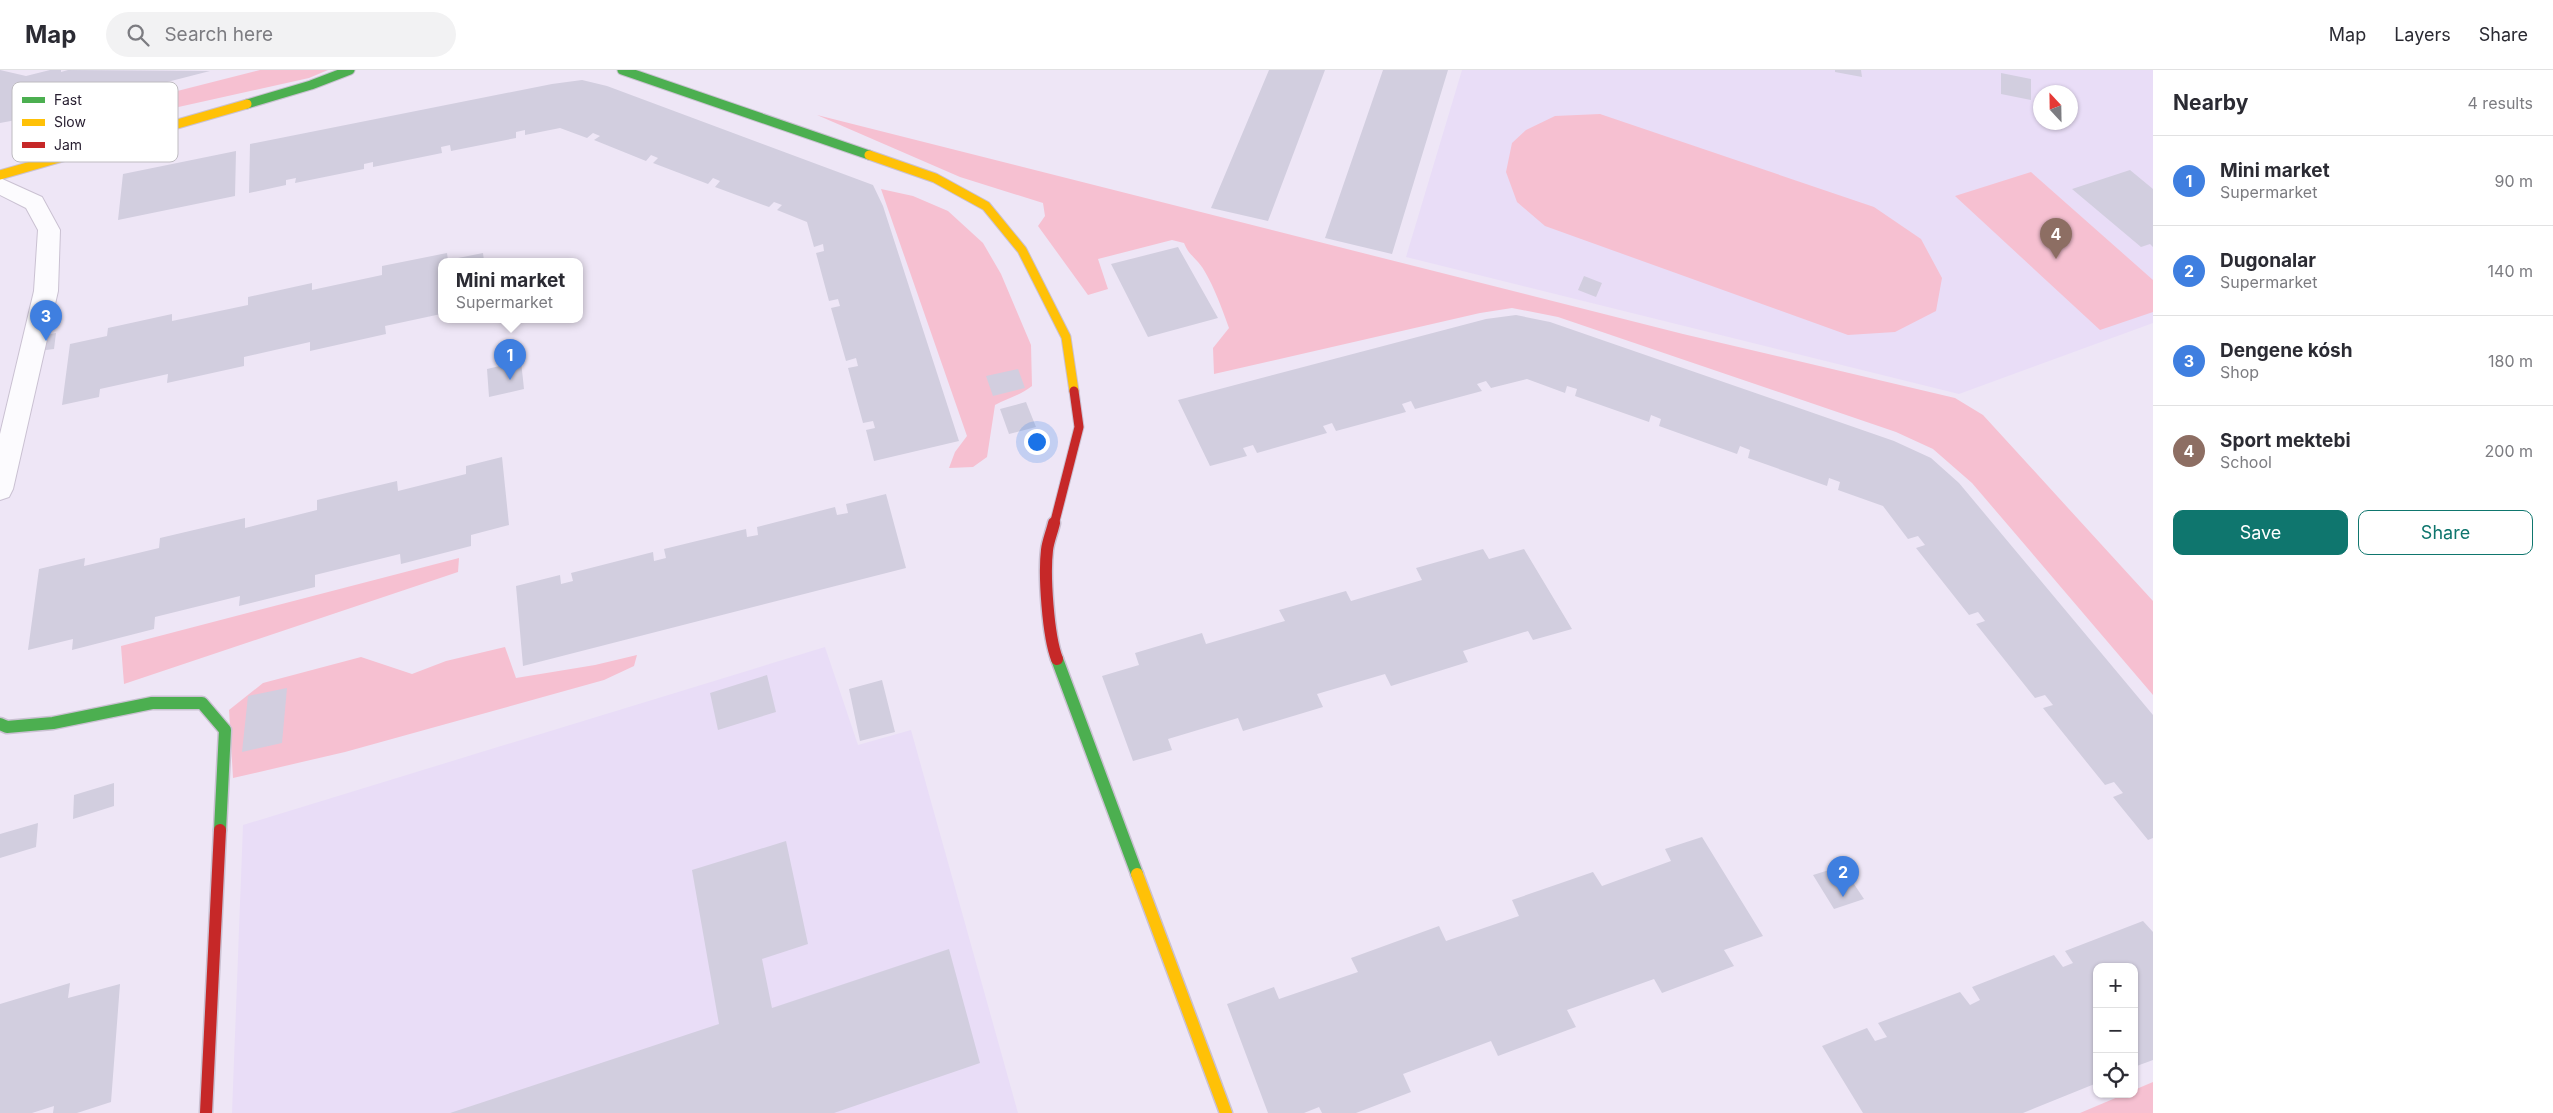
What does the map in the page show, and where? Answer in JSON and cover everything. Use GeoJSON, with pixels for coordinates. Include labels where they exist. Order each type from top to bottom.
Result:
{"type":"FeatureCollection","features":[{"type":"Feature","properties":{"kind":"street"},"geometry":{"type":"LineString","coordinates":[[178,123],[311,85],[350,70]]}},
{"type":"Feature","properties":{"kind":"street"},"geometry":{"type":"LineString","coordinates":[[622,70],[936,178],[986,206],[1022,250],[1066,337],[1078,427],[1048,550],[1048,596],[1053,649],[1226,1113]]}},
{"type":"Feature","properties":{"kind":"street"},"geometry":{"type":"LineString","coordinates":[[0,175],[45,162]]}},
{"type":"Feature","properties":{"kind":"street"},"geometry":{"type":"LineString","coordinates":[[0,186],[34,203],[49,230],[46,291],[0,489]]}},
{"type":"Feature","properties":{"kind":"street"},"geometry":{"type":"LineString","coordinates":[[0,724],[7,727],[53,723],[152,703],[202,703],[225,730],[206,1113]]}},
{"type":"Feature","properties":{"kind":"shaded area"},"geometry":{"type":"Polygon","coordinates":[[[260,70],[328,70],[309,78],[178,107],[178,91],[260,70]]]}},
{"type":"Feature","properties":{"kind":"shaded area"},"geometry":{"type":"Polygon","coordinates":[[[1462,70],[2153,70],[2153,323],[1959,394],[1406,257],[1462,70]]]}},
{"type":"Feature","properties":{"kind":"shaded area"},"geometry":{"type":"Polygon","coordinates":[[[1600,114],[1874,207],[1921,239],[1942,278],[1936,311],[1895,332],[1848,335],[1545,226],[1517,202],[1506,172],[1512,143],[1526,130],[1555,116],[1600,114]]]}},
{"type":"Feature","properties":{"kind":"shaded area"},"geometry":{"type":"Polygon","coordinates":[[[817,115],[1683,334],[1955,398],[1983,415],[2153,601],[2153,695],[1972,483],[1933,449],[1896,432],[1558,317],[1512,308],[1480,313],[1214,374],[1213,348],[1229,328],[1207,275],[1184,243],[1172,240],[1098,259],[1108,289],[1088,295],[1038,226],[1045,216],[1043,203],[960,177],[817,115]]]}},
{"type":"Feature","properties":{"kind":"shaded area"},"geometry":{"type":"Polygon","coordinates":[[[2031,172],[2153,280],[2153,312],[2100,330],[1955,196],[2031,172]]]}},
{"type":"Feature","properties":{"kind":"shaded area"},"geometry":{"type":"Polygon","coordinates":[[[881,189],[913,196],[948,211],[983,243],[1001,274],[1031,345],[1032,386],[995,405],[987,457],[973,467],[949,468],[955,452],[967,436],[881,189]]]}},
{"type":"Feature","properties":{"kind":"shaded area"},"geometry":{"type":"Polygon","coordinates":[[[459,558],[458,572],[124,684],[121,646],[459,558]]]}},
{"type":"Feature","properties":{"kind":"shaded area"},"geometry":{"type":"Polygon","coordinates":[[[505,647],[516,678],[595,665],[637,655],[634,666],[604,680],[345,752],[233,778],[229,710],[263,683],[361,657],[412,674],[446,661],[505,647]]]}},
{"type":"Feature","properties":{"kind":"shaded area"},"geometry":{"type":"Polygon","coordinates":[[[825,647],[858,745],[911,730],[1018,1113],[232,1113],[243,825],[825,647]]]}},
{"type":"Feature","properties":{"kind":"shaded area"},"geometry":{"type":"Polygon","coordinates":[[[2153,1082],[2153,1113],[2080,1113],[2116,1098],[2138,1098],[2138,1088],[2153,1082]]]}},
{"type":"Feature","properties":{"kind":"building"},"geometry":{"type":"Polygon","coordinates":[[[0,70],[26,76],[50,70],[61,70],[61,72],[68,70],[210,71],[167,82],[12,82],[12,121],[0,123],[0,70]]]}},
{"type":"Feature","properties":{"kind":"building"},"geometry":{"type":"Polygon","coordinates":[[[1269,70],[1325,70],[1268,221],[1211,208],[1269,70]]]}},
{"type":"Feature","properties":{"kind":"building"},"geometry":{"type":"Polygon","coordinates":[[[1383,70],[1448,70],[1392,254],[1325,238],[1383,70]]]}},
{"type":"Feature","properties":{"kind":"building"},"geometry":{"type":"Polygon","coordinates":[[[1835,70],[1861,70],[1862,77],[1835,72],[1835,70]]]}},
{"type":"Feature","properties":{"kind":"building"},"geometry":{"type":"Polygon","coordinates":[[[2001,73],[2031,79],[2031,100],[2001,94],[2001,73]]]}},
{"type":"Feature","properties":{"kind":"building"},"geometry":{"type":"Polygon","coordinates":[[[582,80],[607,86],[873,185],[883,206],[959,441],[874,461],[866,430],[875,428],[873,421],[863,423],[848,368],[858,366],[856,358],[846,361],[831,308],[840,306],[838,299],[829,301],[816,253],[824,251],[823,244],[814,247],[807,222],[777,210],[782,205],[774,202],[769,207],[715,187],[720,181],[713,178],[708,184],[653,163],[658,158],[651,155],[646,161],[594,140],[600,136],[593,133],[587,138],[560,128],[525,135],[525,130],[516,132],[516,138],[451,151],[450,145],[441,147],[442,153],[373,167],[373,162],[364,164],[364,169],[295,183],[296,178],[286,180],[286,185],[249,193],[250,144],[552,84],[582,80]]]}},
{"type":"Feature","properties":{"kind":"building"},"geometry":{"type":"Polygon","coordinates":[[[236,151],[235,196],[118,220],[123,174],[236,151]]]}},
{"type":"Feature","properties":{"kind":"building"},"geometry":{"type":"Polygon","coordinates":[[[2130,170],[2153,189],[2153,247],[2150,244],[2141,247],[2072,189],[2130,170]]]}},
{"type":"Feature","properties":{"kind":"building"},"geometry":{"type":"Polygon","coordinates":[[[1178,247],[1218,318],[1148,337],[1111,264],[1178,247]]]}},
{"type":"Feature","properties":{"kind":"building"},"geometry":{"type":"Polygon","coordinates":[[[447,253],[448,258],[438,258],[438,315],[385,326],[386,334],[310,351],[310,342],[244,357],[244,366],[167,383],[168,374],[100,389],[99,397],[62,405],[70,344],[107,336],[108,328],[172,314],[172,321],[248,305],[248,297],[312,283],[312,290],[382,275],[382,266],[447,253]]]}},
{"type":"Feature","properties":{"kind":"building"},"geometry":{"type":"Polygon","coordinates":[[[483,253],[484,258],[458,258],[483,253]]]}},
{"type":"Feature","properties":{"kind":"building"},"geometry":{"type":"Polygon","coordinates":[[[1584,276],[1602,283],[1596,297],[1578,290],[1584,276]]]}},
{"type":"Feature","properties":{"kind":"building"},"geometry":{"type":"Polygon","coordinates":[[[1516,315],[1550,322],[1894,441],[1931,458],[1959,483],[2153,715],[2153,838],[2148,840],[2113,797],[2123,793],[2114,782],[2105,785],[2043,708],[2053,705],[2045,695],[2035,698],[1976,624],[1985,621],[1978,612],[1969,615],[1916,548],[1925,545],[1918,536],[1908,539],[1883,506],[1838,490],[1840,482],[1829,478],[1827,486],[1748,458],[1750,450],[1740,446],[1737,454],[1659,426],[1661,419],[1651,415],[1649,422],[1575,396],[1577,389],[1567,386],[1565,393],[1527,379],[1491,388],[1486,381],[1477,384],[1482,391],[1415,409],[1411,401],[1402,404],[1406,412],[1336,431],[1332,423],[1323,426],[1327,433],[1257,453],[1253,445],[1243,448],[1247,456],[1210,466],[1178,400],[1486,319],[1516,315]]]}},
{"type":"Feature","properties":{"kind":"building"},"geometry":{"type":"Polygon","coordinates":[[[56,333],[54,349],[38,351],[40,336],[56,333]]]}},
{"type":"Feature","properties":{"kind":"building"},"geometry":{"type":"Polygon","coordinates":[[[521,361],[524,389],[489,397],[487,369],[521,361]]]}},
{"type":"Feature","properties":{"kind":"building"},"geometry":{"type":"Polygon","coordinates":[[[1018,369],[1025,388],[993,396],[986,376],[1018,369]]]}},
{"type":"Feature","properties":{"kind":"building"},"geometry":{"type":"Polygon","coordinates":[[[1026,402],[1036,427],[1009,434],[1000,409],[1026,402]]]}},
{"type":"Feature","properties":{"kind":"building"},"geometry":{"type":"Polygon","coordinates":[[[502,457],[509,525],[471,535],[471,546],[401,564],[400,554],[315,575],[315,587],[239,606],[240,596],[155,617],[154,629],[72,650],[73,639],[28,650],[39,569],[85,558],[84,566],[159,548],[160,538],[245,518],[245,528],[317,510],[317,500],[397,481],[398,491],[466,474],[466,466],[502,457]]]}},
{"type":"Feature","properties":{"kind":"building"},"geometry":{"type":"Polygon","coordinates":[[[886,494],[906,568],[523,666],[516,586],[560,575],[561,584],[573,581],[571,573],[653,552],[654,561],[666,558],[664,549],[746,529],[747,537],[758,535],[757,527],[835,507],[837,515],[848,513],[846,504],[886,494]]]}},
{"type":"Feature","properties":{"kind":"building"},"geometry":{"type":"Polygon","coordinates":[[[1483,549],[1489,559],[1524,549],[1572,629],[1533,640],[1528,631],[1463,651],[1468,662],[1391,686],[1385,674],[1317,694],[1323,707],[1243,731],[1238,718],[1168,739],[1172,750],[1133,761],[1102,676],[1139,665],[1135,653],[1202,633],[1206,644],[1285,621],[1279,610],[1346,591],[1351,601],[1422,580],[1416,568],[1483,549]]]}},
{"type":"Feature","properties":{"kind":"building"},"geometry":{"type":"Polygon","coordinates":[[[767,675],[776,712],[718,730],[710,693],[767,675]]]}},
{"type":"Feature","properties":{"kind":"building"},"geometry":{"type":"Polygon","coordinates":[[[882,680],[895,732],[860,741],[849,689],[882,680]]]}},
{"type":"Feature","properties":{"kind":"building"},"geometry":{"type":"Polygon","coordinates":[[[287,688],[282,743],[242,752],[248,696],[287,688]]]}},
{"type":"Feature","properties":{"kind":"building"},"geometry":{"type":"Polygon","coordinates":[[[114,783],[114,806],[73,819],[74,795],[114,783]]]}},
{"type":"Feature","properties":{"kind":"building"},"geometry":{"type":"Polygon","coordinates":[[[38,823],[36,847],[0,858],[0,834],[38,823]]]}},
{"type":"Feature","properties":{"kind":"building"},"geometry":{"type":"Polygon","coordinates":[[[1702,837],[1763,936],[1724,950],[1734,966],[1662,993],[1654,979],[1567,1010],[1576,1027],[1498,1056],[1491,1041],[1403,1074],[1411,1092],[1356,1113],[1322,1113],[1319,1107],[1304,1113],[1268,1113],[1227,1004],[1274,987],[1279,999],[1358,972],[1351,958],[1439,926],[1446,941],[1519,916],[1512,900],[1593,872],[1602,886],[1671,861],[1665,849],[1702,837]]]}},
{"type":"Feature","properties":{"kind":"building"},"geometry":{"type":"Polygon","coordinates":[[[786,841],[808,944],[762,959],[772,1008],[949,949],[980,1063],[834,1113],[450,1113],[719,1024],[692,870],[786,841]]]}},
{"type":"Feature","properties":{"kind":"building"},"geometry":{"type":"Polygon","coordinates":[[[1842,866],[1864,899],[1834,909],[1813,875],[1842,866]]]}},
{"type":"Feature","properties":{"kind":"building"},"geometry":{"type":"Polygon","coordinates":[[[2143,921],[2153,932],[2153,1060],[2138,1066],[2138,963],[2093,963],[2093,1085],[2023,1113],[1863,1113],[1822,1046],[1867,1028],[1875,1041],[1887,1037],[1878,1023],[1960,992],[1970,1005],[1980,1000],[1972,987],[2054,955],[2063,967],[2073,963],[2065,951],[2143,921]]]}},
{"type":"Feature","properties":{"kind":"building"},"geometry":{"type":"Polygon","coordinates":[[[70,983],[68,998],[120,984],[111,1102],[77,1113],[53,1113],[54,1106],[32,1113],[0,1113],[0,1004],[70,983]]]}},
{"type":"Feature","properties":{"kind":"traffic: fast"},"geometry":{"type":"LineString","coordinates":[[247,104],[311,85],[350,70]]}},
{"type":"Feature","properties":{"kind":"traffic: fast"},"geometry":{"type":"LineString","coordinates":[[622,70],[869,155]]}},
{"type":"Feature","properties":{"kind":"traffic: fast"},"geometry":{"type":"LineString","coordinates":[[1057,659],[1137,874]]}},
{"type":"Feature","properties":{"kind":"traffic: fast"},"geometry":{"type":"LineString","coordinates":[[0,724],[7,727],[53,723],[152,703],[202,703],[225,730],[220,830]]}},
{"type":"Feature","properties":{"kind":"traffic: slow"},"geometry":{"type":"LineString","coordinates":[[178,124],[247,104]]}},
{"type":"Feature","properties":{"kind":"traffic: slow"},"geometry":{"type":"LineString","coordinates":[[869,155],[935,178],[986,206],[1022,250],[1066,337],[1074,391]]}},
{"type":"Feature","properties":{"kind":"traffic: slow"},"geometry":{"type":"LineString","coordinates":[[0,175],[45,162]]}},
{"type":"Feature","properties":{"kind":"traffic: slow"},"geometry":{"type":"LineString","coordinates":[[1137,874],[1226,1113]]}},
{"type":"Feature","properties":{"kind":"traffic: jam"},"geometry":{"type":"LineString","coordinates":[[1057,659],[1053,649],[1048,596],[1047,550],[1079,427],[1074,391]]}},
{"type":"Feature","properties":{"kind":"traffic: jam"},"geometry":{"type":"LineString","coordinates":[[206,1113],[220,830]]}},
{"type":"Feature","properties":{"kind":"place","name":"Sport mektebi"},"geometry":{"type":"Point","coordinates":[2056,259]}},
{"type":"Feature","properties":{"kind":"place","name":"Dengene kósh"},"geometry":{"type":"Point","coordinates":[46,341]}},
{"type":"Feature","properties":{"kind":"place","name":"Mini market"},"geometry":{"type":"Point","coordinates":[510,380]}},
{"type":"Feature","properties":{"kind":"place","name":"Dugonalar"},"geometry":{"type":"Point","coordinates":[1843,897]}}]}
